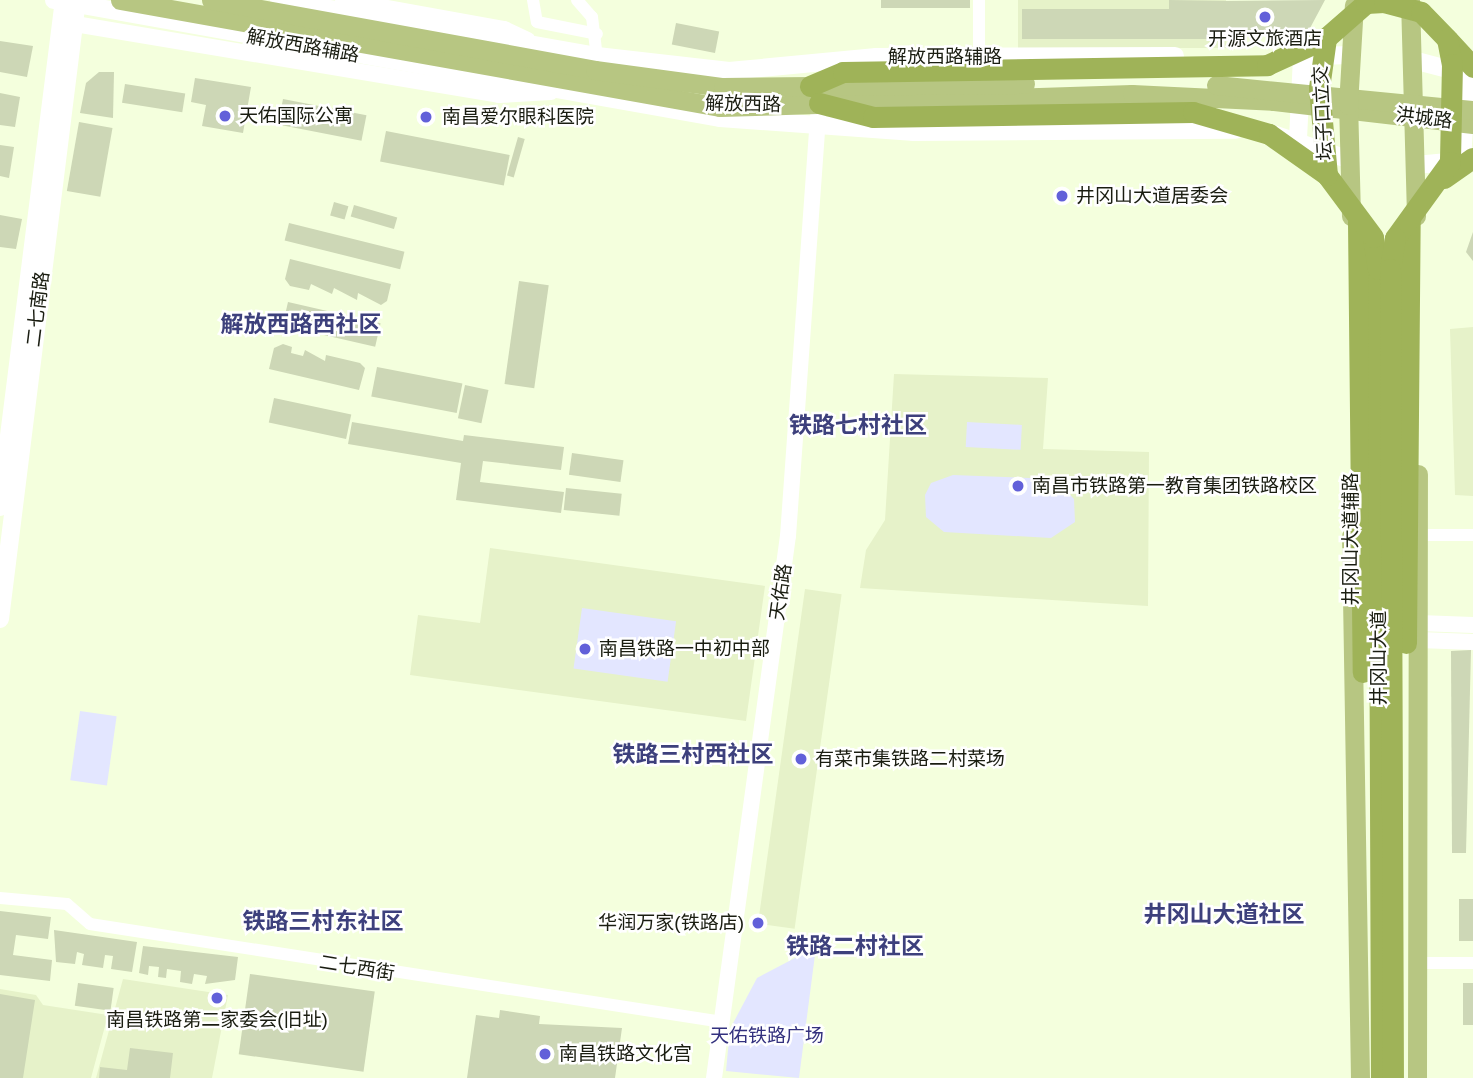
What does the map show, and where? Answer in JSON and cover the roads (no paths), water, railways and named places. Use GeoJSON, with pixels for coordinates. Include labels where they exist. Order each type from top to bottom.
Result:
{"type":"FeatureCollection","features":[{"type":"Feature","properties":{"kind":"highway","name":"坛子口立交"},"geometry":{"type":"LineString","coordinates":[[1373,237],[1357,210],[1327,174],[1319,88],[1326,38],[1353,5],[1384,2],[1415,4]]}},
{"type":"Feature","properties":{"kind":"highway"},"geometry":{"type":"LineString","coordinates":[[1415,4],[1447,39],[1471,72]]}},
{"type":"Feature","properties":{"kind":"highway"},"geometry":{"type":"LineString","coordinates":[[814,95],[843,72],[1266,65],[1326,38]]}},
{"type":"Feature","properties":{"kind":"highway"},"geometry":{"type":"LineString","coordinates":[[1443,180],[1451,143],[1447,39]]}},
{"type":"Feature","properties":{"kind":"highway"},"geometry":{"type":"LineString","coordinates":[[814,95],[873,117],[1193,112],[1269,134],[1327,174]]}},
{"type":"Feature","properties":{"kind":"highway"},"geometry":{"type":"LineString","coordinates":[[1415,640],[1411,212],[1443,180],[1469,160]]}},
{"type":"Feature","properties":{"kind":"highway"},"geometry":{"type":"LineString","coordinates":[[1357,210],[1363,680]]}},
{"type":"Feature","properties":{"kind":"highway","name":"井冈山大道"},"geometry":{"type":"LineString","coordinates":[[1393,1078],[1395,238],[1411,212]]}},
{"type":"Feature","properties":{"kind":"highway","name":"井冈山大道"},"geometry":{"type":"LineString","coordinates":[[1373,237],[1378,269],[1381,1078]]}},
{"type":"Feature","properties":{"kind":"main road","name":"解放西路辅路"},"geometry":{"type":"LineString","coordinates":[[54,0],[551,92],[720,118],[914,132],[1226,129],[1298,139],[1350,160]]}},
{"type":"Feature","properties":{"kind":"main road","name":"二七南路"},"geometry":{"type":"LineString","coordinates":[[0,619],[67,23],[64,0]]}},
{"type":"Feature","properties":{"kind":"main road","name":"二七南路"},"geometry":{"type":"LineString","coordinates":[[0,507],[67,23],[77,0]]}},
{"type":"Feature","properties":{"kind":"main road","name":"解放西路"},"geometry":{"type":"LineString","coordinates":[[120,0],[688,92],[720,107],[814,95],[1132,94],[1375,105]]}},
{"type":"Feature","properties":{"kind":"main road","name":"解放西路"},"geometry":{"type":"LineString","coordinates":[[211,0],[654,87]]}},
{"type":"Feature","properties":{"kind":"main road","name":"解放西路辅路"},"geometry":{"type":"LineString","coordinates":[[279,0],[597,56],[729,71],[864,57],[1350,55]]}},
{"type":"Feature","properties":{"kind":"main road"},"geometry":{"type":"LineString","coordinates":[[1415,4],[1413,61],[1418,534],[1415,640],[1417,1078]]}},
{"type":"Feature","properties":{"kind":"main road","name":"井冈山大道辅路"},"geometry":{"type":"LineString","coordinates":[[1353,5],[1348,86],[1351,667],[1358,761],[1360,1078]]}},
{"type":"Feature","properties":{"kind":"main road"},"geometry":{"type":"LineString","coordinates":[[1298,139],[1302,57]]}},
{"type":"Feature","properties":{"kind":"main road"},"geometry":{"type":"LineString","coordinates":[[616,58],[654,87]]}},
{"type":"Feature","properties":{"kind":"main road"},"geometry":{"type":"LineString","coordinates":[[1413,61],[1471,72],[1469,160],[1416,165]]}},
{"type":"Feature","properties":{"kind":"main road"},"geometry":{"type":"LineString","coordinates":[[720,118],[688,92],[729,71]]}},
{"type":"Feature","properties":{"kind":"main road"},"geometry":{"type":"LineString","coordinates":[[616,102],[654,87]]}},
{"type":"Feature","properties":{"kind":"main road","name":"洪城路"},"geometry":{"type":"LineString","coordinates":[[1375,105],[1473,110]]}},
{"type":"Feature","properties":{"kind":"main road","name":"洪城路"},"geometry":{"type":"LineString","coordinates":[[1375,105],[1473,124]]}},
{"type":"Feature","properties":{"kind":"main road"},"geometry":{"type":"LineString","coordinates":[[1351,387],[1379,405],[1401,401],[1417,387]]}},
{"type":"Feature","properties":{"kind":"main road"},"geometry":{"type":"LineString","coordinates":[[1363,680],[1364,702],[1385,716],[1398,713],[1407,689],[1415,640]]}},
{"type":"Feature","properties":{"kind":"main road"},"geometry":{"type":"LineString","coordinates":[[1358,761],[1363,680]]}},
{"type":"Feature","properties":{"kind":"main road"},"geometry":{"type":"LineString","coordinates":[[1407,689],[1416,757]]}},
{"type":"Feature","properties":{"kind":"street","name":"解放西路辅路"},"geometry":{"type":"LineString","coordinates":[[343,0],[505,29],[543,47]]}},
{"type":"Feature","properties":{"kind":"street"},"geometry":{"type":"LineString","coordinates":[[533,0],[537,22],[597,34]]}},
{"type":"Feature","properties":{"kind":"street"},"geometry":{"type":"LineString","coordinates":[[577,0],[597,34],[597,56]]}},
{"type":"Feature","properties":{"kind":"street"},"geometry":{"type":"LineString","coordinates":[[979,0],[979,57]]}},
{"type":"Feature","properties":{"kind":"street","name":"解放西路辅路"},"geometry":{"type":"LineString","coordinates":[[67,23],[499,95],[551,92]]}},
{"type":"Feature","properties":{"kind":"street","name":"天佑路"},"geometry":{"type":"LineString","coordinates":[[714,1078],[788,536],[817,125],[814,95]]}},
{"type":"Feature","properties":{"kind":"street"},"geometry":{"type":"LineString","coordinates":[[1418,534],[1473,535]]}},
{"type":"Feature","properties":{"kind":"street"},"geometry":{"type":"LineString","coordinates":[[1415,640],[1473,625]]}},
{"type":"Feature","properties":{"kind":"street"},"geometry":{"type":"LineString","coordinates":[[1415,640],[1473,642]]}},
{"type":"Feature","properties":{"kind":"street","name":"二七西街"},"geometry":{"type":"LineString","coordinates":[[0,898],[67,904],[90,924],[722,1022]]}},
{"type":"Feature","properties":{"kind":"street"},"geometry":{"type":"LineString","coordinates":[[1417,963],[1473,963]]}},
{"type":"Feature","properties":{"kind":"place","name":"开源文旅酒店"},"geometry":{"type":"Point","coordinates":[1265,17]}},
{"type":"Feature","properties":{"kind":"place","name":"天佑国际公寓"},"geometry":{"type":"Point","coordinates":[225,116]}},
{"type":"Feature","properties":{"kind":"place","name":"南昌爱尔眼科医院"},"geometry":{"type":"Point","coordinates":[426,117]}},
{"type":"Feature","properties":{"kind":"place","name":"井冈山大道居委会"},"geometry":{"type":"Point","coordinates":[1062,196]}},
{"type":"Feature","properties":{"kind":"place","name":"南昌市铁路第一教育集团铁路校区"},"geometry":{"type":"Point","coordinates":[1018,486]}},
{"type":"Feature","properties":{"kind":"place","name":"南昌铁路一中初中部"},"geometry":{"type":"Point","coordinates":[585,649]}},
{"type":"Feature","properties":{"kind":"place","name":"有菜市集铁路二村菜场"},"geometry":{"type":"Point","coordinates":[801,759]}},
{"type":"Feature","properties":{"kind":"place","name":"华润万家(铁路店)"},"geometry":{"type":"Point","coordinates":[758,923]}},
{"type":"Feature","properties":{"kind":"place","name":"南昌铁路第二家委会(旧址)"},"geometry":{"type":"Point","coordinates":[217,998]}},
{"type":"Feature","properties":{"kind":"place","name":"南昌铁路文化宫"},"geometry":{"type":"Point","coordinates":[545,1054]}},
{"type":"Feature","properties":{"kind":"district","name":"解放西路西社区"},"geometry":{"type":"Point","coordinates":[301,324]}},
{"type":"Feature","properties":{"kind":"district","name":"铁路七村社区"},"geometry":{"type":"Point","coordinates":[858,425]}},
{"type":"Feature","properties":{"kind":"district","name":"铁路三村西社区"},"geometry":{"type":"Point","coordinates":[693,754]}},
{"type":"Feature","properties":{"kind":"district","name":"井冈山大道社区"},"geometry":{"type":"Point","coordinates":[1224,914]}},
{"type":"Feature","properties":{"kind":"district","name":"铁路三村东社区"},"geometry":{"type":"Point","coordinates":[323,921]}},
{"type":"Feature","properties":{"kind":"district","name":"铁路二村社区"},"geometry":{"type":"Point","coordinates":[855,946]}},
{"type":"Feature","properties":{"kind":"park label","name":"天佑铁路广场"},"geometry":{"type":"Point","coordinates":[767,1036]}}]}
